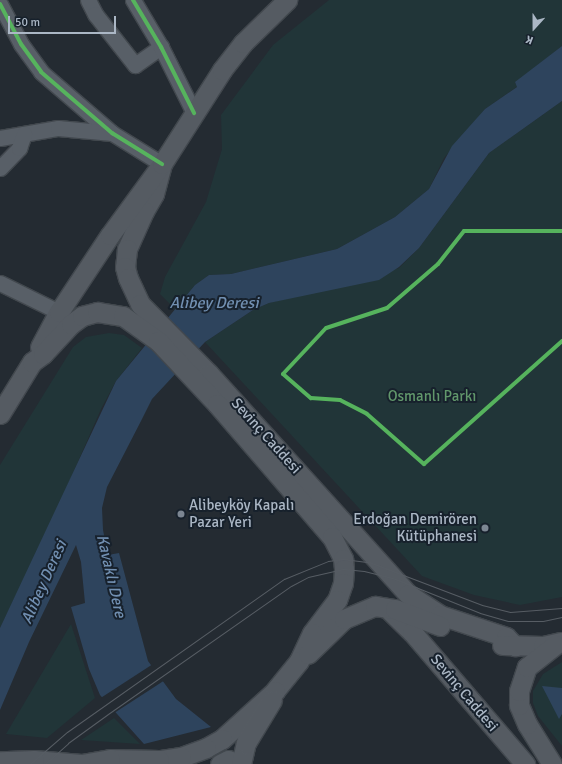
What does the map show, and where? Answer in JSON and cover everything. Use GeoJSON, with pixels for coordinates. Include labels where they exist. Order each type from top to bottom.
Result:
{"type":"FeatureCollection","features":[{"type":"Feature","properties":{"kind":"main road"},"geometry":{"type":"LineString","coordinates":[[0,414],[32,362],[59,312],[110,235],[162,164],[194,112],[243,43],[287,0]]}},
{"type":"Feature","properties":{"kind":"main road"},"geometry":{"type":"LineString","coordinates":[[162,164],[159,181],[132,234],[126,259],[131,290],[149,323],[204,378]]}},
{"type":"Feature","properties":{"kind":"main road"},"geometry":{"type":"LineString","coordinates":[[32,362],[47,350],[71,324],[82,316],[108,312],[149,323]]}},
{"type":"Feature","properties":{"kind":"main road","name":"Sevinç Caddesi"},"geometry":{"type":"LineString","coordinates":[[204,378],[408,594],[440,615],[503,636],[515,646]]}},
{"type":"Feature","properties":{"kind":"main road","name":"Sevinç Caddesi"},"geometry":{"type":"LineString","coordinates":[[204,378],[332,537],[343,559],[341,590],[312,633],[299,661]]}},
{"type":"Feature","properties":{"kind":"main road"},"geometry":{"type":"LineString","coordinates":[[0,761],[34,760],[82,764],[110,758],[159,760],[181,757],[206,748],[236,728],[275,691],[299,661],[318,646],[344,618],[365,608],[386,607],[479,639],[515,646],[543,646],[562,642]]}},
{"type":"Feature","properties":{"kind":"main road","name":"Sevinç Caddesi"},"geometry":{"type":"LineString","coordinates":[[386,607],[412,632],[525,764]]}},
{"type":"Feature","properties":{"kind":"main road"},"geometry":{"type":"LineString","coordinates":[[552,764],[527,724],[518,705],[519,691],[527,667],[548,649],[562,642]]}},
{"type":"Feature","properties":{"kind":"main road"},"geometry":{"type":"LineString","coordinates":[[220,764],[228,760],[240,764],[246,743],[275,691]]}},
{"type":"Feature","properties":{"kind":"main road"},"geometry":{"type":"LineString","coordinates":[[0,748],[34,760]]}},
{"type":"Feature","properties":{"kind":"street"},"geometry":{"type":"LineString","coordinates":[[88,0],[95,14],[135,65],[161,47]]}},
{"type":"Feature","properties":{"kind":"street"},"geometry":{"type":"LineString","coordinates":[[133,0],[161,47],[194,112]]}},
{"type":"Feature","properties":{"kind":"street"},"geometry":{"type":"LineString","coordinates":[[0,4],[21,44],[42,72],[112,133],[162,164]]}},
{"type":"Feature","properties":{"kind":"street"},"geometry":{"type":"LineString","coordinates":[[0,138],[58,128],[112,133]]}},
{"type":"Feature","properties":{"kind":"street"},"geometry":{"type":"LineString","coordinates":[[0,168],[18,148],[24,134]]}},
{"type":"Feature","properties":{"kind":"street"},"geometry":{"type":"LineString","coordinates":[[0,283],[59,312]]}},
{"type":"Feature","properties":{"kind":"green space"},"geometry":{"type":"Polygon","coordinates":[[[329,0],[562,0],[562,46],[515,83],[518,86],[485,109],[444,158],[429,189],[395,217],[337,249],[231,274],[209,275],[195,285],[175,309],[160,294],[165,277],[206,202],[222,149],[221,115],[273,45],[329,0]]]}},
{"type":"Feature","properties":{"kind":"green space","name":"Osmanlı Parkı"},"geometry":{"type":"Polygon","coordinates":[[[562,101],[562,597],[520,605],[474,595],[422,576],[205,342],[253,310],[269,303],[399,268],[419,248],[489,153],[562,101]]]}},
{"type":"Feature","properties":{"kind":"green space"},"geometry":{"type":"Polygon","coordinates":[[[109,333],[124,335],[142,348],[116,381],[101,409],[49,528],[0,628],[0,465],[73,347],[86,337],[109,333]]]}},
{"type":"Feature","properties":{"kind":"green space"},"geometry":{"type":"Polygon","coordinates":[[[71,624],[95,698],[47,738],[6,734],[71,624]]]}},
{"type":"Feature","properties":{"kind":"green space"},"geometry":{"type":"Polygon","coordinates":[[[562,662],[562,746],[538,716],[533,703],[533,691],[543,674],[562,662]]]}},
{"type":"Feature","properties":{"kind":"green space"},"geometry":{"type":"Polygon","coordinates":[[[114,718],[140,744],[81,740],[114,718]]]}},
{"type":"Feature","properties":{"kind":"water","name":"Alibey Deresi"},"geometry":{"type":"Polygon","coordinates":[[[562,46],[562,101],[489,153],[419,248],[399,267],[379,280],[269,303],[253,310],[205,342],[152,399],[107,487],[102,508],[103,530],[108,555],[119,553],[148,661],[176,699],[211,727],[144,744],[100,695],[89,669],[71,607],[85,603],[81,562],[76,545],[29,642],[0,710],[0,628],[116,381],[195,285],[209,275],[231,274],[337,249],[395,217],[429,189],[452,146],[485,109],[517,87],[515,82],[562,46]]]}},
{"type":"Feature","properties":{"kind":"water"},"geometry":{"type":"Polygon","coordinates":[[[542,686],[562,688],[562,714],[559,719],[542,686]]]}},
{"type":"Feature","properties":{"kind":"pier"},"geometry":{"type":"Polygon","coordinates":[[[153,664],[164,681],[112,715],[101,698],[153,664]]]}},
{"type":"Feature","properties":{"kind":"tram line"},"geometry":{"type":"LineString","coordinates":[[30,764],[67,732],[284,579],[328,561],[343,559],[369,562],[482,605],[510,612],[562,608]]}},
{"type":"Feature","properties":{"kind":"tram line"},"geometry":{"type":"LineString","coordinates":[[45,764],[68,743],[108,714],[291,586],[308,577],[344,569],[364,571],[393,578],[480,613],[508,621],[543,621],[562,617]]}},
{"type":"Feature","properties":{"kind":"cycle path"},"geometry":{"type":"LineString","coordinates":[[133,0],[161,47],[194,113]]}},
{"type":"Feature","properties":{"kind":"cycle path"},"geometry":{"type":"LineString","coordinates":[[0,4],[21,44],[41,72],[112,133],[162,164]]}},
{"type":"Feature","properties":{"kind":"cycle path"},"geometry":{"type":"LineString","coordinates":[[562,231],[464,231],[438,264],[387,308],[326,328],[283,374],[311,398],[340,400],[367,414],[424,464],[562,341]]}},
{"type":"Feature","properties":{"kind":"place","name":"Alibeyköy Kapalı Pazar Yeri"},"geometry":{"type":"Point","coordinates":[181,514]}},
{"type":"Feature","properties":{"kind":"place","name":"Erdoğan Demirören Kütüphanesi"},"geometry":{"type":"Point","coordinates":[485,528]}},
{"type":"Feature","properties":{"kind":"water label","name":"Kavaklı Dere"},"geometry":{"type":"Point","coordinates":[111,576]}}]}
